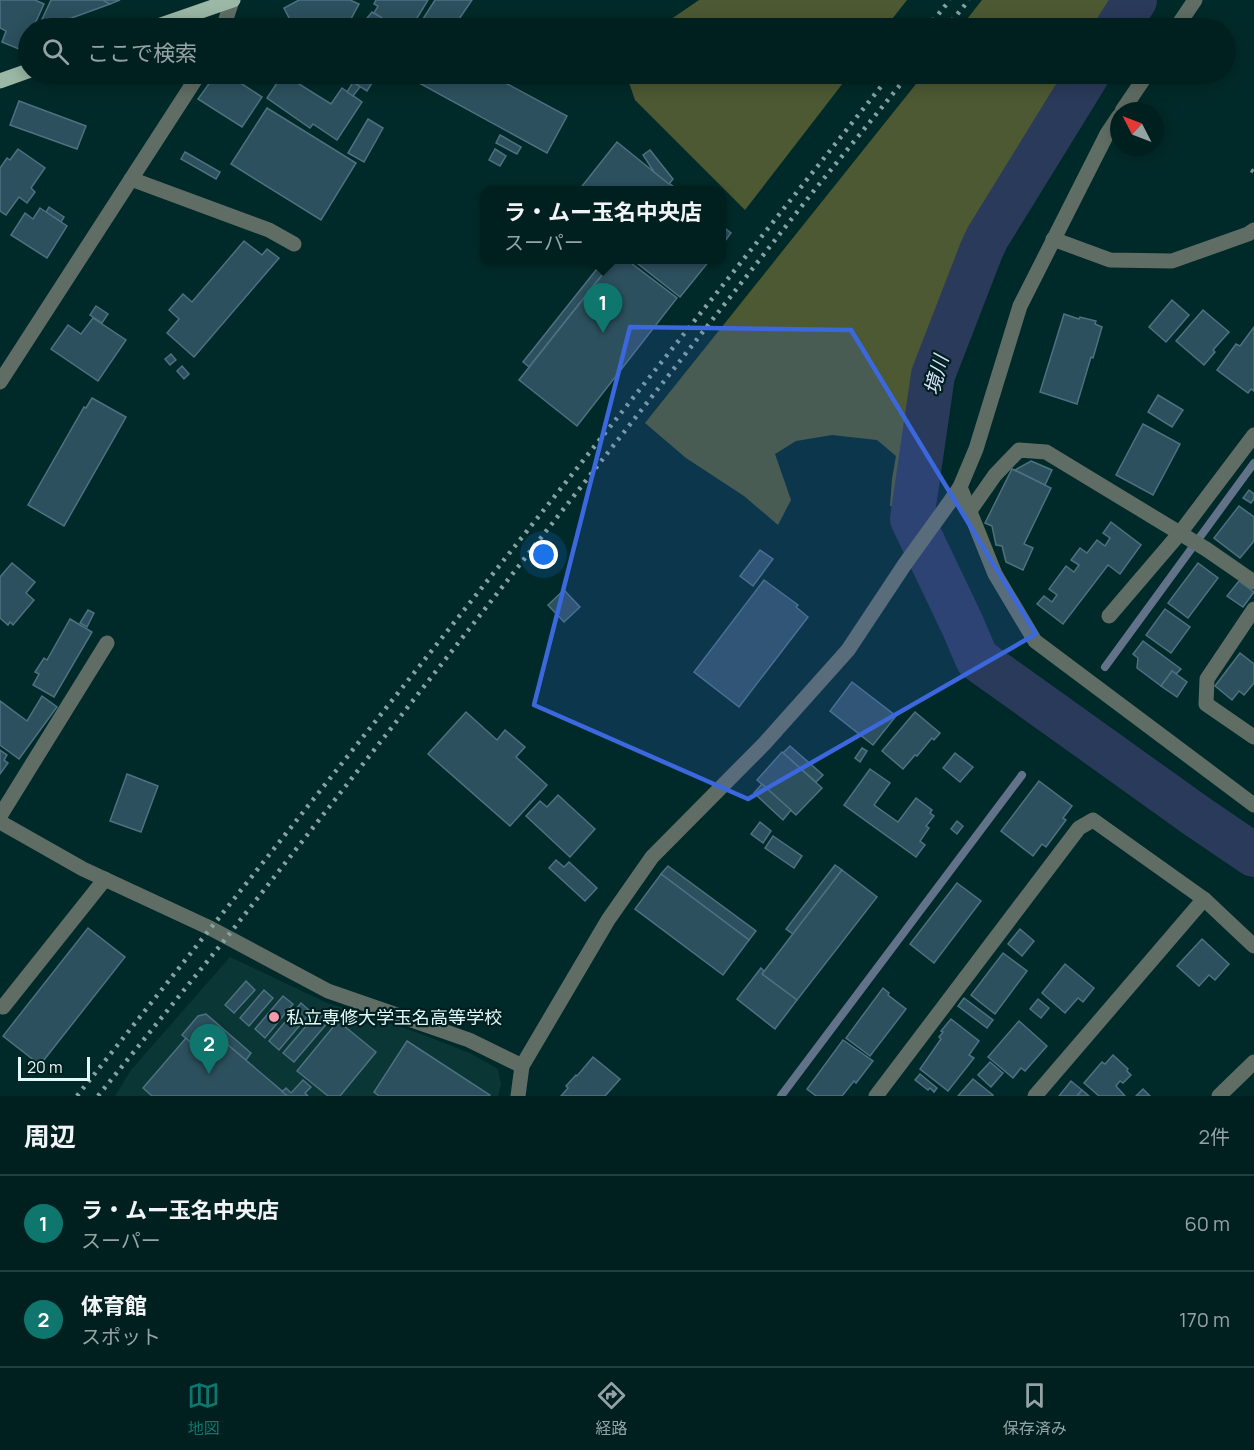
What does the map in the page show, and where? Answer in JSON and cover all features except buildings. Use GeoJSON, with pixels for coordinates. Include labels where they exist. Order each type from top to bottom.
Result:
{"type":"FeatureCollection","features":[{"type":"Feature","properties":{"kind":"main road"},"geometry":{"type":"LineString","coordinates":[[181,18],[232,0]]}},
{"type":"Feature","properties":{"kind":"main road"},"geometry":{"type":"LineString","coordinates":[[0,81],[18,75]]}},
{"type":"Feature","properties":{"kind":"street"},"geometry":{"type":"LineString","coordinates":[[226,18],[232,0]]}},
{"type":"Feature","properties":{"kind":"street"},"geometry":{"type":"LineString","coordinates":[[1183,18],[1195,0]]}},
{"type":"Feature","properties":{"kind":"street"},"geometry":{"type":"LineString","coordinates":[[0,382],[193,84]]}},
{"type":"Feature","properties":{"kind":"street"},"geometry":{"type":"LineString","coordinates":[[1128,102],[1140,84]]}},
{"type":"Feature","properties":{"kind":"street"},"geometry":{"type":"LineString","coordinates":[[518,1096],[522,1066],[608,920],[652,857],[764,744],[848,650],[960,487],[976,449],[1020,306],[1110,130]]}},
{"type":"Feature","properties":{"kind":"street"},"geometry":{"type":"LineString","coordinates":[[131,179],[269,230],[294,244]]}},
{"type":"Feature","properties":{"kind":"street"},"geometry":{"type":"LineString","coordinates":[[1053,239],[1110,260],[1172,261],[1254,230]]}},
{"type":"Feature","properties":{"kind":"street"},"geometry":{"type":"LineString","coordinates":[[1109,616],[1184,536],[1254,435]]}},
{"type":"Feature","properties":{"kind":"street"},"geometry":{"type":"LineString","coordinates":[[969,512],[995,475],[1018,450],[1046,452],[1206,549],[1254,582]]}},
{"type":"Feature","properties":{"kind":"street"},"geometry":{"type":"LineString","coordinates":[[960,487],[995,574],[1035,641],[1254,805]]}},
{"type":"Feature","properties":{"kind":"street"},"geometry":{"type":"LineString","coordinates":[[1254,609],[1207,679],[1206,704],[1254,737]]}},
{"type":"Feature","properties":{"kind":"street"},"geometry":{"type":"LineString","coordinates":[[0,816],[107,643]]}},
{"type":"Feature","properties":{"kind":"street"},"geometry":{"type":"LineString","coordinates":[[876,1096],[1079,828],[1092,820],[1204,899],[1254,946]]}},
{"type":"Feature","properties":{"kind":"street"},"geometry":{"type":"LineString","coordinates":[[0,822],[83,869],[210,928],[328,991],[470,1040],[522,1066]]}},
{"type":"Feature","properties":{"kind":"street"},"geometry":{"type":"LineString","coordinates":[[3,1007],[105,879]]}},
{"type":"Feature","properties":{"kind":"street"},"geometry":{"type":"LineString","coordinates":[[1035,1096],[1204,899]]}},
{"type":"Feature","properties":{"kind":"street"},"geometry":{"type":"LineString","coordinates":[[1219,1096],[1254,1062]]}},
{"type":"Feature","properties":{"kind":"highlighted area"},"geometry":{"type":"Polygon","coordinates":[[[630,327],[851,330],[1036,634],[748,799],[534,705],[630,327]]]}},
{"type":"Feature","properties":{"kind":"shaded area","name":"私立専修大学玉名高等学校"},"geometry":{"type":"Polygon","coordinates":[[[230,957],[325,1002],[416,1032],[470,1053],[498,1069],[501,1084],[498,1096],[115,1096],[131,1070],[230,957]]]}},
{"type":"Feature","properties":{"kind":"green space"},"geometry":{"type":"Polygon","coordinates":[[[699,0],[907,0],[893,18],[673,18],[699,0]]]}},
{"type":"Feature","properties":{"kind":"green space"},"geometry":{"type":"Polygon","coordinates":[[[982,0],[1135,0],[1123,18],[968,18],[982,0]]]}},
{"type":"Feature","properties":{"kind":"green space"},"geometry":{"type":"Polygon","coordinates":[[[629,84],[842,84],[745,210],[726,191],[726,186],[721,186],[635,100],[629,84]]]}},
{"type":"Feature","properties":{"kind":"green space"},"geometry":{"type":"Polygon","coordinates":[[[916,84],[1082,84],[981,251],[933,375],[912,519],[898,508],[890,506],[896,456],[877,440],[832,435],[796,441],[775,454],[791,500],[778,525],[744,496],[686,458],[645,423],[916,84]]]}},
{"type":"Feature","properties":{"kind":"waterway","name":"境川"},"geometry":{"type":"LineString","coordinates":[[1123,18],[1135,0]]}},
{"type":"Feature","properties":{"kind":"waterway","name":"境川"},"geometry":{"type":"LineString","coordinates":[[1082,84],[981,251],[933,375],[912,519],[977,659],[1254,855]]}},
{"type":"Feature","properties":{"kind":"waterway"},"geometry":{"type":"LineString","coordinates":[[1105,667],[1254,463]]}},
{"type":"Feature","properties":{"kind":"waterway"},"geometry":{"type":"LineString","coordinates":[[781,1096],[1022,775]]}},
{"type":"Feature","properties":{"kind":"railway"},"geometry":{"type":"LineString","coordinates":[[935,18],[950,0]]}},
{"type":"Feature","properties":{"kind":"railway"},"geometry":{"type":"LineString","coordinates":[[954,18],[969,0]]}},
{"type":"Feature","properties":{"kind":"railway"},"geometry":{"type":"LineString","coordinates":[[77,1096],[883,84]]}},
{"type":"Feature","properties":{"kind":"railway"},"geometry":{"type":"LineString","coordinates":[[98,1096],[227,937],[812,193],[901,84]]}},
{"type":"Feature","properties":{"kind":"place","name":"ラ・ムー玉名中央店"},"geometry":{"type":"Point","coordinates":[603,333]}},
{"type":"Feature","properties":{"kind":"place","name":"私立専修大学玉名高等学校"},"geometry":{"type":"Point","coordinates":[274,1017]}},
{"type":"Feature","properties":{"kind":"place","name":"体育館"},"geometry":{"type":"Point","coordinates":[209,1074]}}]}
